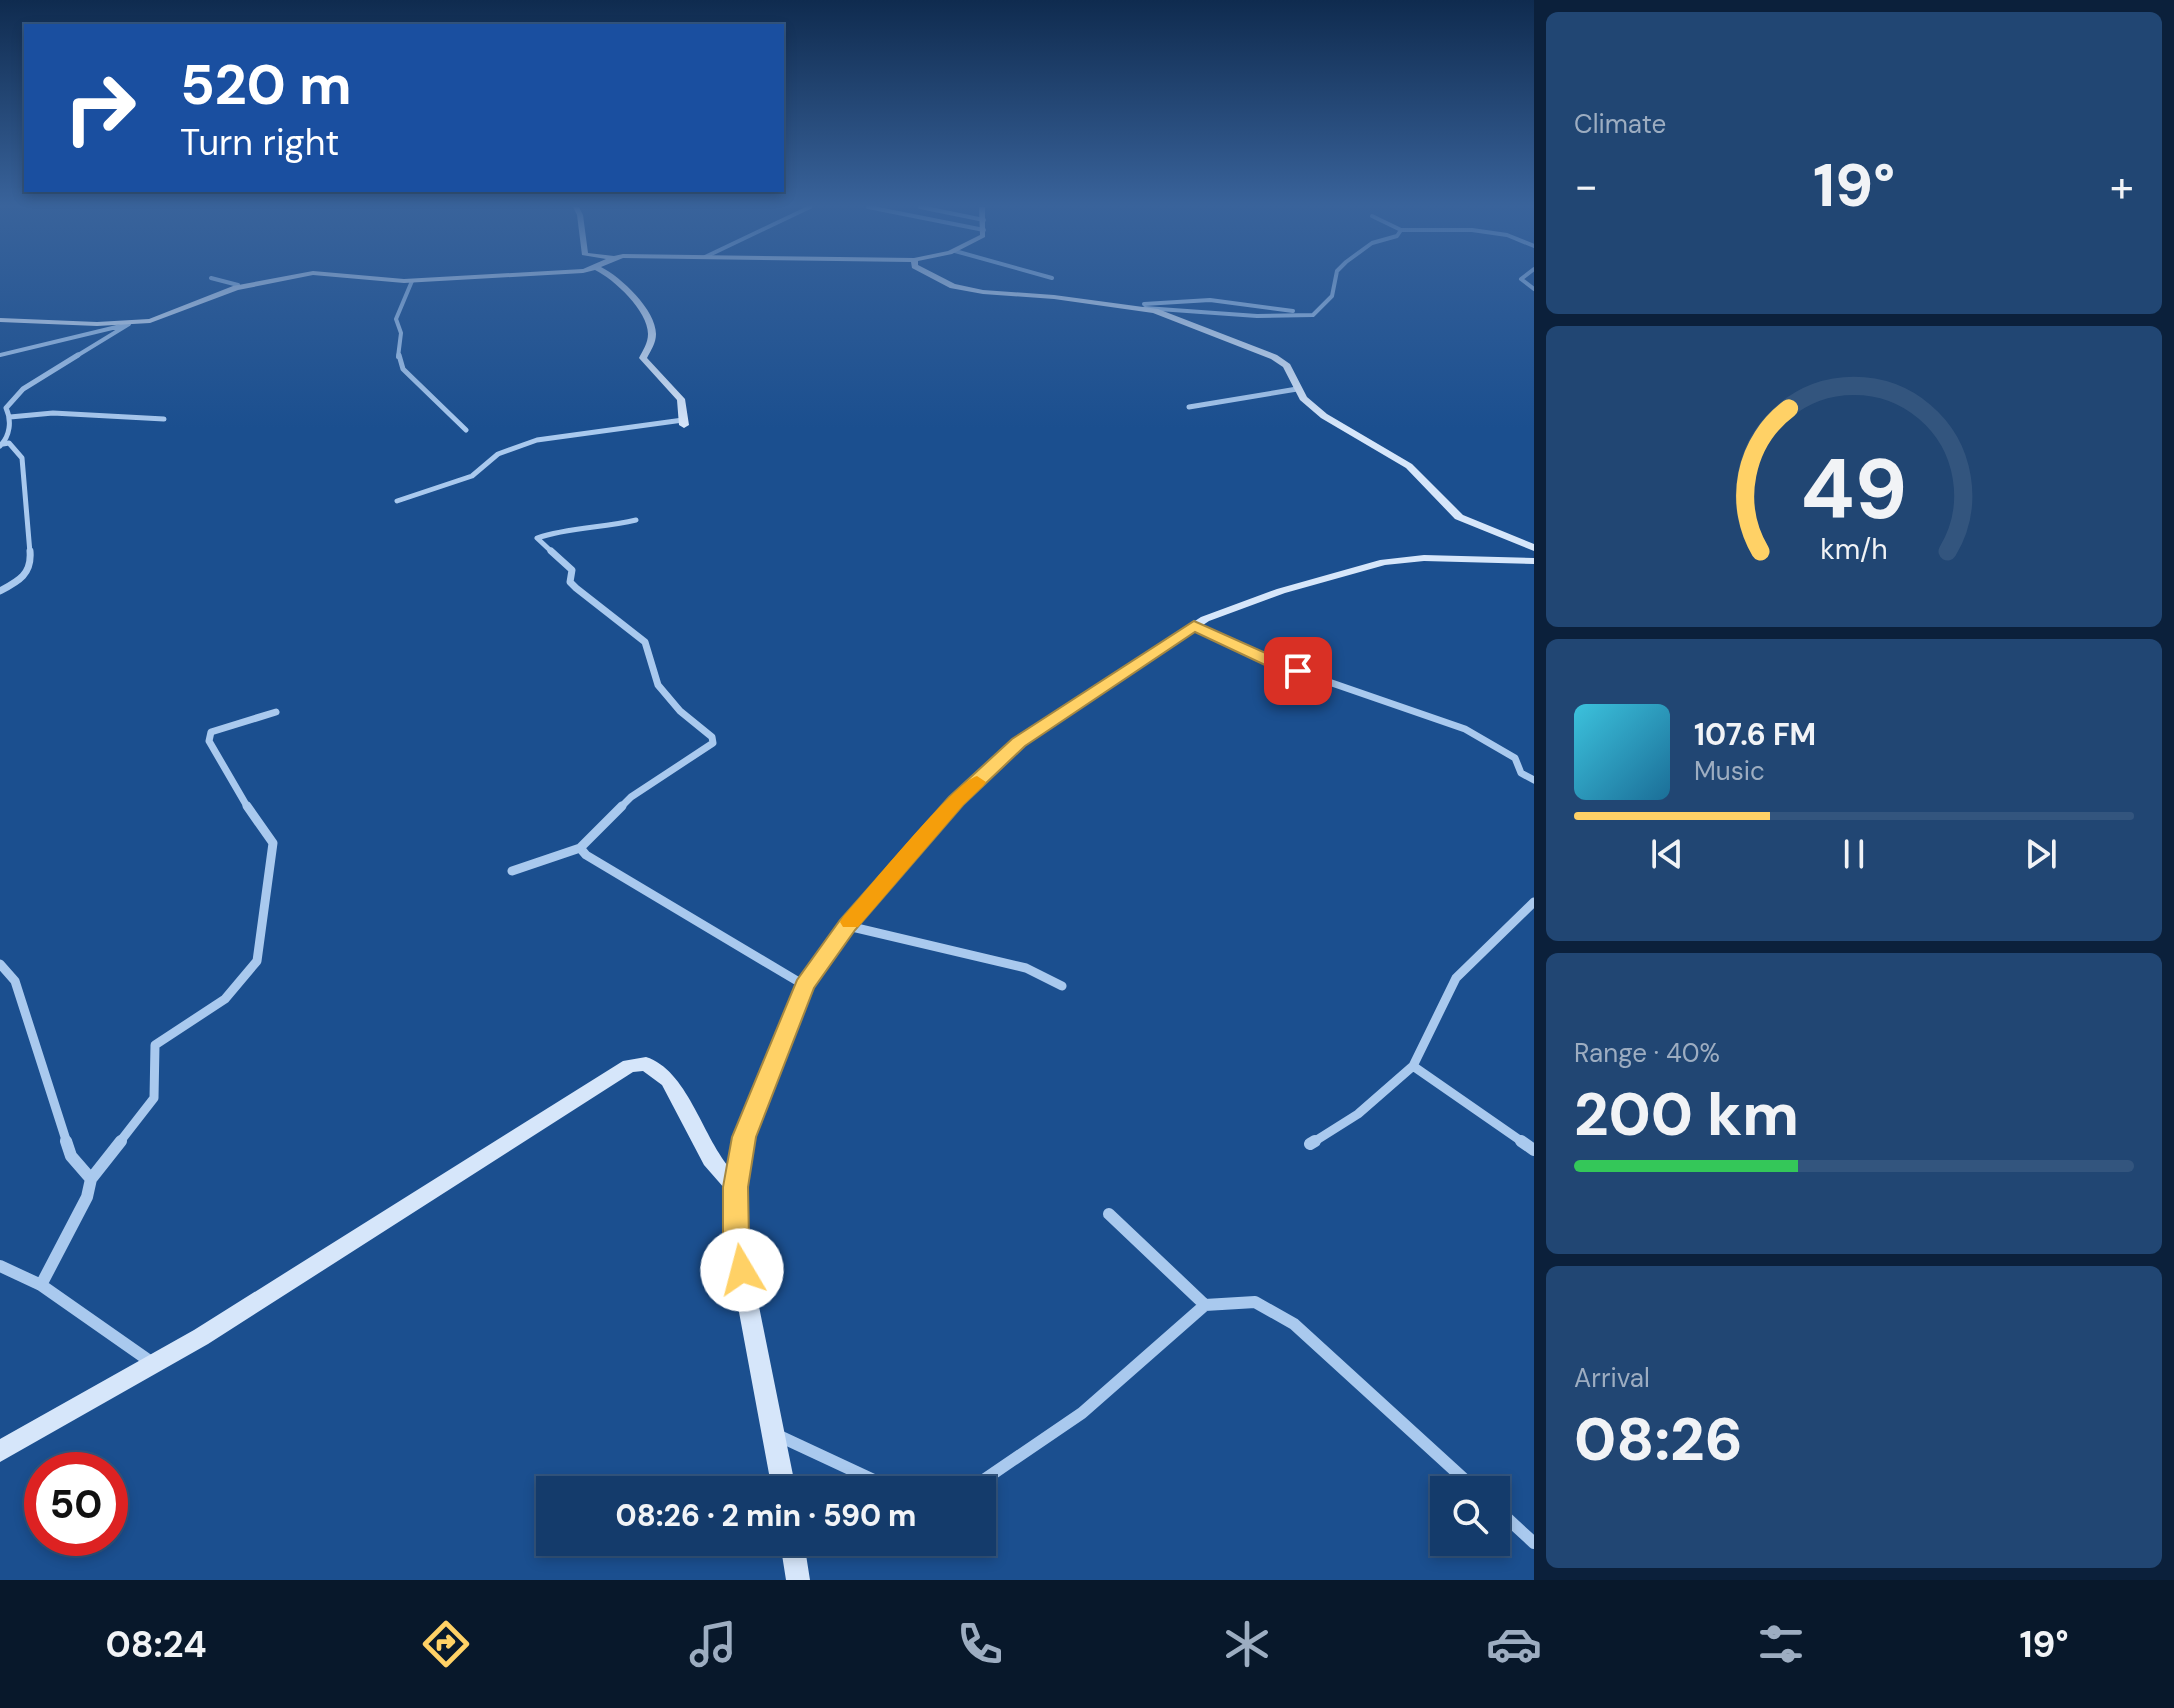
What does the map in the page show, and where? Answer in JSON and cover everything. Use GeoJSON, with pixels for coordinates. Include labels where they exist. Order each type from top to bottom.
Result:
{"type":"FeatureCollection","features":[{"type":"Feature","properties":{"kind":"street"},"geometry":{"type":"LineString","coordinates":[[222,281],[238,285],[236,288]]}},
{"type":"Feature","properties":{"kind":"street"},"geometry":{"type":"LineString","coordinates":[[0,355],[166,316],[236,288],[273,281]]}},
{"type":"Feature","properties":{"kind":"street"},"geometry":{"type":"LineString","coordinates":[[409,281],[416,281]]}},
{"type":"Feature","properties":{"kind":"street"},"geometry":{"type":"LineString","coordinates":[[412,281],[396,319],[401,327],[402,345],[398,359],[403,369],[466,430]]}},
{"type":"Feature","properties":{"kind":"street"},"geometry":{"type":"LineString","coordinates":[[397,501],[472,476],[498,454],[537,440],[684,423],[681,399],[643,358],[652,346],[654,326],[649,315],[614,281]]}},
{"type":"Feature","properties":{"kind":"street"},"geometry":{"type":"LineString","coordinates":[[943,281],[983,292],[1136,308],[1257,316],[1313,315],[1332,296],[1335,281]]}},
{"type":"Feature","properties":{"kind":"street"},"geometry":{"type":"LineString","coordinates":[[1136,308],[1163,301],[1210,300],[1313,315]]}},
{"type":"Feature","properties":{"kind":"street"},"geometry":{"type":"LineString","coordinates":[[1136,308],[1176,318],[1274,357],[1287,366],[1303,398],[1324,416],[1409,466],[1459,517],[1534,548]]}},
{"type":"Feature","properties":{"kind":"street"},"geometry":{"type":"LineString","coordinates":[[0,320],[129,324]]}},
{"type":"Feature","properties":{"kind":"street"},"geometry":{"type":"LineString","coordinates":[[1,445],[7,439],[10,417],[6,408],[23,389],[129,324]]}},
{"type":"Feature","properties":{"kind":"street"},"geometry":{"type":"LineString","coordinates":[[1189,407],[1297,389]]}},
{"type":"Feature","properties":{"kind":"street"},"geometry":{"type":"LineString","coordinates":[[10,417],[53,413],[164,419]]}},
{"type":"Feature","properties":{"kind":"street"},"geometry":{"type":"LineString","coordinates":[[0,591],[19,581],[28,573],[31,564],[22,458],[9,443],[1,445]]}},
{"type":"Feature","properties":{"kind":"street"},"geometry":{"type":"LineString","coordinates":[[512,871],[569,849],[580,848],[631,797],[713,743],[712,737],[680,711],[658,685],[645,642],[576,588],[570,582],[572,570],[537,538],[547,533],[603,528],[636,520]]}},
{"type":"Feature","properties":{"kind":"street"},"geometry":{"type":"LineString","coordinates":[[782,1476],[736,1242],[735,1187],[744,1137],[804,985],[848,925],[956,801],[1018,743],[1194,626],[1281,591],[1384,562],[1424,558],[1534,561]]}},
{"type":"Feature","properties":{"kind":"street"},"geometry":{"type":"LineString","coordinates":[[1194,626],[1271,662],[1465,729],[1515,758],[1521,773],[1534,780]]}},
{"type":"Feature","properties":{"kind":"street"},"geometry":{"type":"LineString","coordinates":[[41,1285],[87,1197],[91,1179],[154,1098],[155,1045],[206,1016],[247,978],[257,961],[273,843],[249,810],[209,741],[211,732],[276,712]]}},
{"type":"Feature","properties":{"kind":"street"},"geometry":{"type":"LineString","coordinates":[[580,848],[586,855],[804,985]]}},
{"type":"Feature","properties":{"kind":"street"},"geometry":{"type":"LineString","coordinates":[[1310,1144],[1358,1114],[1413,1066],[1456,978],[1534,902]]}},
{"type":"Feature","properties":{"kind":"street"},"geometry":{"type":"LineString","coordinates":[[848,925],[1026,968],[1062,986]]}},
{"type":"Feature","properties":{"kind":"street"},"geometry":{"type":"LineString","coordinates":[[0,964],[15,981],[71,1156],[91,1179]]}},
{"type":"Feature","properties":{"kind":"street"},"geometry":{"type":"LineString","coordinates":[[0,1451],[201,1337],[629,1066],[646,1064],[668,1080],[711,1159],[735,1187]]}},
{"type":"Feature","properties":{"kind":"street"},"geometry":{"type":"LineString","coordinates":[[1413,1066],[1534,1150]]}},
{"type":"Feature","properties":{"kind":"street"},"geometry":{"type":"LineString","coordinates":[[1109,1214],[1205,1305]]}},
{"type":"Feature","properties":{"kind":"street"},"geometry":{"type":"LineString","coordinates":[[0,1266],[41,1285],[152,1363]]}},
{"type":"Feature","properties":{"kind":"street"},"geometry":{"type":"LineString","coordinates":[[990,1476],[1082,1413],[1205,1305],[1255,1302],[1294,1324],[1461,1476]]}},
{"type":"Feature","properties":{"kind":"street"},"geometry":{"type":"LineString","coordinates":[[776,1435],[865,1476]]}},
{"type":"Feature","properties":{"kind":"street"},"geometry":{"type":"LineString","coordinates":[[1510,1521],[1534,1543]]}},
{"type":"Feature","properties":{"kind":"street"},"geometry":{"type":"LineString","coordinates":[[794,1556],[798,1580]]}},
{"type":"Feature","properties":{"kind":"slow traffic"},"geometry":{"type":"LineString","coordinates":[[850,922],[956,801],[977,782]]}},
{"type":"Feature","properties":{"kind":"route"},"geometry":{"type":"LineString","coordinates":[[742,1270],[736,1242],[735,1187],[744,1137],[804,985],[848,925],[956,801],[1018,743],[1194,626],[1271,662],[1298,671]]}}]}
